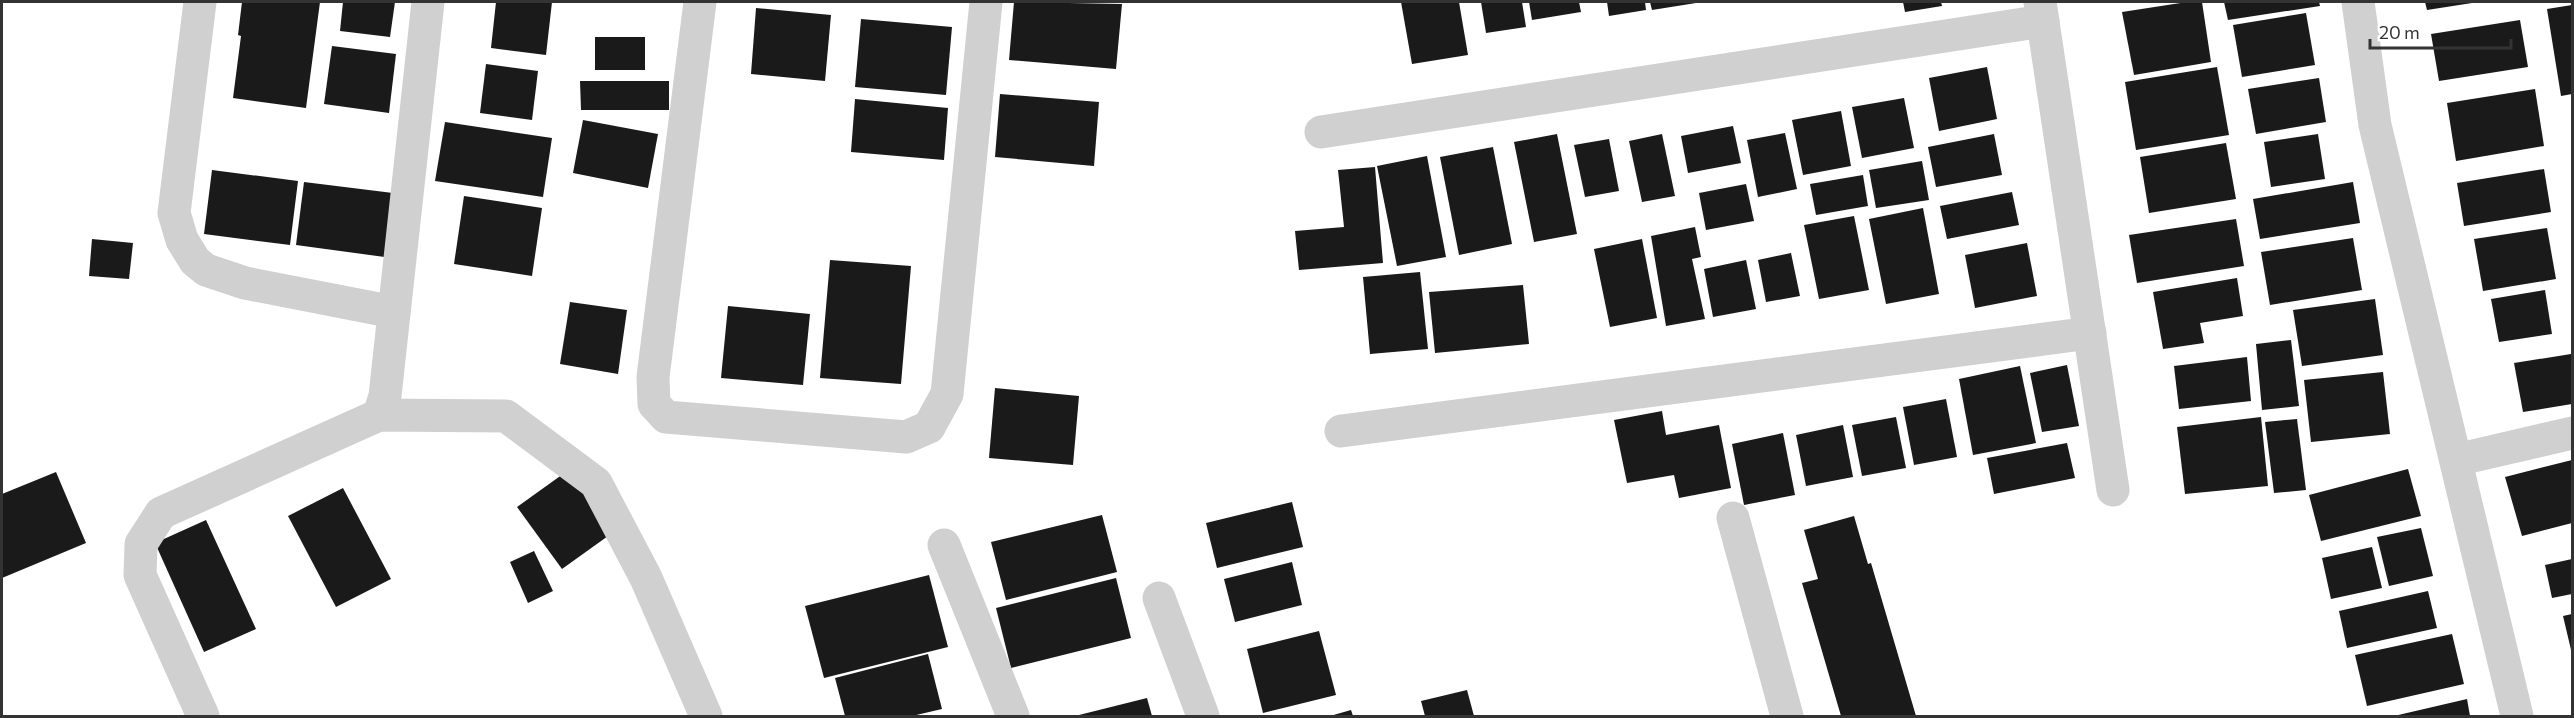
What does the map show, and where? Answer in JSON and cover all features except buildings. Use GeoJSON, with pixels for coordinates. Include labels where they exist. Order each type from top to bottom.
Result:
{"type":"FeatureCollection","features":[{"type":"Feature","properties":{"kind":"street"},"geometry":{"type":"LineString","coordinates":[[200,2],[174,213],[182,240],[195,261],[206,270],[245,283],[394,312]]}},
{"type":"Feature","properties":{"kind":"street"},"geometry":{"type":"LineString","coordinates":[[380,415],[385,396],[428,2]]}},
{"type":"Feature","properties":{"kind":"street"},"geometry":{"type":"LineString","coordinates":[[700,2],[652,377],[654,404],[666,417],[906,437],[928,427],[947,394],[980,2]]}},
{"type":"Feature","properties":{"kind":"street"},"geometry":{"type":"LineString","coordinates":[[2358,2],[2375,126],[2517,717]]}},
{"type":"Feature","properties":{"kind":"street"},"geometry":{"type":"LineString","coordinates":[[1322,132],[2042,11],[2113,490]]}},
{"type":"Feature","properties":{"kind":"street"},"geometry":{"type":"LineString","coordinates":[[1341,431],[2090,333]]}},
{"type":"Feature","properties":{"kind":"street"},"geometry":{"type":"LineString","coordinates":[[202,717],[140,575],[141,544],[151,526],[161,513],[380,415],[506,416],[596,483],[646,578],[706,717]]}},
{"type":"Feature","properties":{"kind":"street"},"geometry":{"type":"LineString","coordinates":[[2456,460],[2572,433]]}},
{"type":"Feature","properties":{"kind":"street"},"geometry":{"type":"LineString","coordinates":[[1733,518],[1787,717]]}},
{"type":"Feature","properties":{"kind":"street"},"geometry":{"type":"LineString","coordinates":[[944,545],[1013,717]]}},
{"type":"Feature","properties":{"kind":"street"},"geometry":{"type":"LineString","coordinates":[[1159,598],[1203,717]]}}]}
